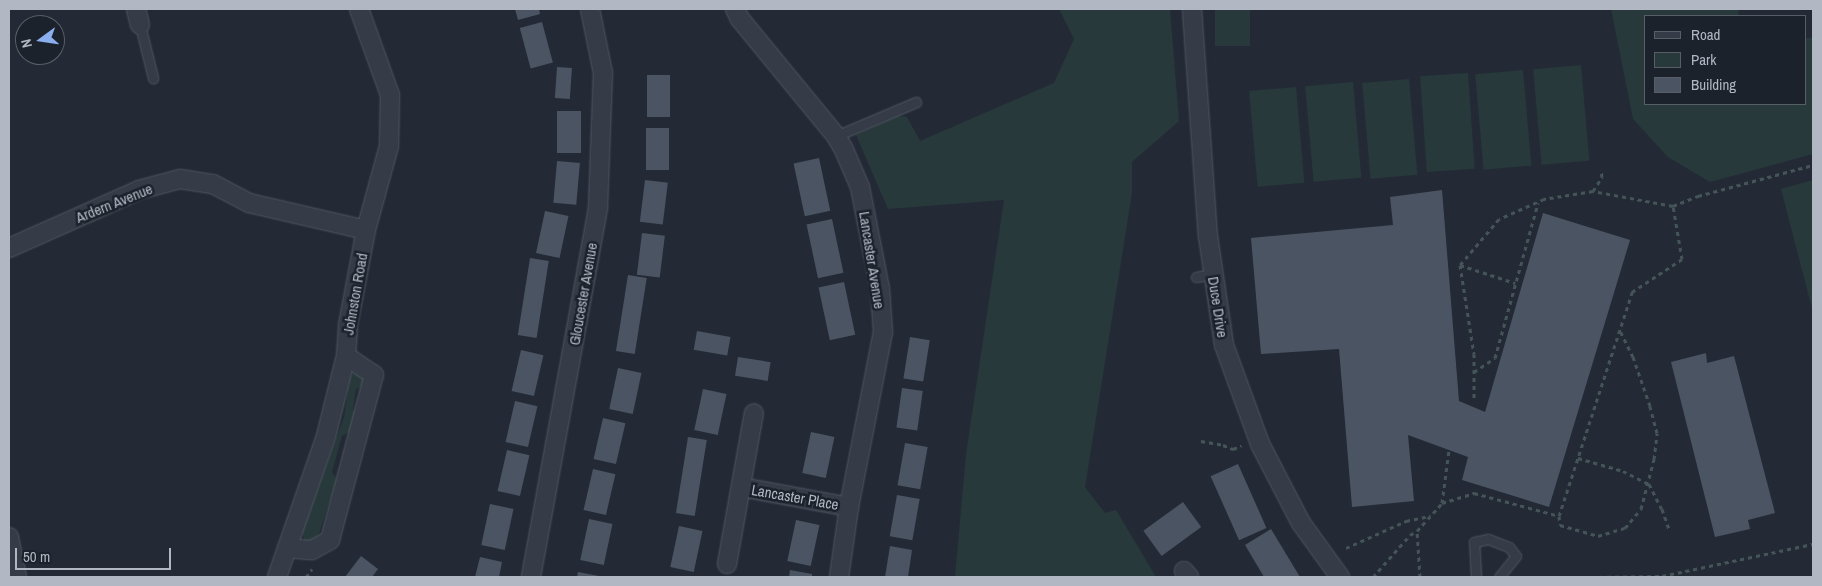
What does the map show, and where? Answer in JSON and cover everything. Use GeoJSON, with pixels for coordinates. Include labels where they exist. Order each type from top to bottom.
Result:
{"type":"FeatureCollection","features":[{"type":"Feature","properties":{"kind":"street","name":"Johnston Road"},"geometry":{"type":"LineString","coordinates":[[277,577],[326,436],[346,356],[348,325],[366,230],[389,146],[390,95],[359,9]]}},
{"type":"Feature","properties":{"kind":"street","name":"Gloucester Avenue"},"geometry":{"type":"LineString","coordinates":[[531,577],[598,208],[603,73],[590,9]]}},
{"type":"Feature","properties":{"kind":"street","name":"Lancaster Avenue"},"geometry":{"type":"LineString","coordinates":[[735,9],[740,19],[836,136],[860,187],[880,288],[882,332],[849,506],[839,577]]}},
{"type":"Feature","properties":{"kind":"street","name":"Duce Drive"},"geometry":{"type":"LineString","coordinates":[[1192,9],[1204,276],[1224,345],[1258,440],[1301,522],[1340,577]]}},
{"type":"Feature","properties":{"kind":"street","name":"Ardern Avenue"},"geometry":{"type":"LineString","coordinates":[[9,248],[139,190],[180,180],[213,184],[249,203],[366,230]]}},
{"type":"Feature","properties":{"kind":"street"},"geometry":{"type":"LineString","coordinates":[[287,548],[312,550],[330,540],[374,375],[346,356]]}},
{"type":"Feature","properties":{"kind":"street","name":"Lancaster Place"},"geometry":{"type":"LineString","coordinates":[[727,564],[754,413]]}},
{"type":"Feature","properties":{"kind":"street","name":"Lancaster Place"},"geometry":{"type":"LineString","coordinates":[[741,487],[849,506]]}},
{"type":"Feature","properties":{"kind":"street"},"geometry":{"type":"LineString","coordinates":[[9,537],[17,577]]}},
{"type":"Feature","properties":{"kind":"lane"},"geometry":{"type":"LineString","coordinates":[[138,17],[153,78]]}},
{"type":"Feature","properties":{"kind":"lane"},"geometry":{"type":"LineString","coordinates":[[836,136],[916,102]]}},
{"type":"Feature","properties":{"kind":"lane"},"geometry":{"type":"LineString","coordinates":[[1476,577],[1474,542],[1488,539],[1509,547],[1516,556],[1500,577]]}},
{"type":"Feature","properties":{"kind":"path"},"geometry":{"type":"LineString","coordinates":[[1474,398],[1474,354],[1460,265],[1499,219],[1538,202],[1593,191],[1673,206],[1698,196],[1813,165]]}},
{"type":"Feature","properties":{"kind":"path"},"geometry":{"type":"LineString","coordinates":[[1593,191],[1602,177],[1601,170]]}},
{"type":"Feature","properties":{"kind":"path"},"geometry":{"type":"LineString","coordinates":[[1474,372],[1494,358],[1538,202]]}},
{"type":"Feature","properties":{"kind":"path"},"geometry":{"type":"LineString","coordinates":[[1620,330],[1636,366],[1657,433],[1649,484],[1641,509],[1625,528],[1611,534],[1598,536],[1560,525],[1559,516],[1632,292],[1682,260],[1673,206]]}},
{"type":"Feature","properties":{"kind":"path"},"geometry":{"type":"LineString","coordinates":[[1460,265],[1515,283]]}},
{"type":"Feature","properties":{"kind":"path"},"geometry":{"type":"LineString","coordinates":[[1201,441],[1223,444],[1233,449],[1258,440]]}},
{"type":"Feature","properties":{"kind":"path"},"geometry":{"type":"LineString","coordinates":[[1442,503],[1449,450]]}},
{"type":"Feature","properties":{"kind":"path"},"geometry":{"type":"LineString","coordinates":[[1578,458],[1623,471],[1649,484],[1662,509],[1669,529]]}},
{"type":"Feature","properties":{"kind":"path"},"geometry":{"type":"LineString","coordinates":[[1372,577],[1442,503],[1474,493],[1559,516]]}},
{"type":"Feature","properties":{"kind":"path"},"geometry":{"type":"LineString","coordinates":[[1346,548],[1406,521],[1430,516]]}},
{"type":"Feature","properties":{"kind":"path"},"geometry":{"type":"LineString","coordinates":[[1417,531],[1420,577]]}},
{"type":"Feature","properties":{"kind":"path"},"geometry":{"type":"LineString","coordinates":[[1591,577],[1662,576],[1813,544]]}},
{"type":"Feature","properties":{"kind":"green space"},"geometry":{"type":"Polygon","coordinates":[[[1059,9],[1170,9],[1179,121],[1132,162],[1132,193],[1085,487],[1105,513],[1116,510],[1156,577],[955,577],[966,454],[1004,200],[888,209],[856,135],[898,116],[907,117],[920,141],[1054,83],[1074,39],[1059,9]]]}},
{"type":"Feature","properties":{"kind":"green space"},"geometry":{"type":"Polygon","coordinates":[[[1215,9],[1250,9],[1250,46],[1215,46],[1215,9]]]}},
{"type":"Feature","properties":{"kind":"green space"},"geometry":{"type":"Polygon","coordinates":[[[1611,9],[1739,9],[1738,15],[1644,15],[1644,105],[1807,105],[1807,38],[1813,38],[1813,154],[1710,182],[1668,157],[1633,119],[1611,9]]]}},
{"type":"Feature","properties":{"kind":"green space"},"geometry":{"type":"Polygon","coordinates":[[[1581,65],[1589,161],[1542,165],[1533,69],[1581,65]]]}},
{"type":"Feature","properties":{"kind":"green space"},"geometry":{"type":"Polygon","coordinates":[[[1523,70],[1531,166],[1484,170],[1475,74],[1523,70]]]}},
{"type":"Feature","properties":{"kind":"green space"},"geometry":{"type":"Polygon","coordinates":[[[1468,73],[1475,169],[1427,172],[1420,76],[1468,73]]]}},
{"type":"Feature","properties":{"kind":"green space"},"geometry":{"type":"Polygon","coordinates":[[[1409,79],[1417,175],[1371,179],[1362,83],[1409,79]]]}},
{"type":"Feature","properties":{"kind":"green space"},"geometry":{"type":"Polygon","coordinates":[[[1353,82],[1361,178],[1314,182],[1305,86],[1353,82]]]}},
{"type":"Feature","properties":{"kind":"green space"},"geometry":{"type":"Polygon","coordinates":[[[1296,87],[1304,183],[1258,187],[1249,91],[1296,87]]]}},
{"type":"Feature","properties":{"kind":"green space"},"geometry":{"type":"Polygon","coordinates":[[[1813,180],[1813,312],[1781,189],[1813,180]]]}},
{"type":"Feature","properties":{"kind":"green space"},"geometry":{"type":"Polygon","coordinates":[[[360,370],[367,384],[356,389],[353,409],[359,415],[354,429],[342,436],[332,472],[337,479],[317,540],[312,544],[305,541],[302,533],[344,417],[350,376],[360,370]]]}},
{"type":"Feature","properties":{"kind":"building"},"geometry":{"type":"Polygon","coordinates":[[[515,9],[539,9],[540,14],[518,20],[515,9]]]}},
{"type":"Feature","properties":{"kind":"building"},"geometry":{"type":"Polygon","coordinates":[[[542,22],[553,63],[531,69],[520,28],[542,22]]]}},
{"type":"Feature","properties":{"kind":"building"},"geometry":{"type":"Polygon","coordinates":[[[557,67],[572,68],[570,99],[555,98],[557,67]]]}},
{"type":"Feature","properties":{"kind":"building"},"geometry":{"type":"Polygon","coordinates":[[[647,75],[670,75],[670,117],[647,117],[647,75]]]}},
{"type":"Feature","properties":{"kind":"building"},"geometry":{"type":"Polygon","coordinates":[[[557,111],[581,111],[581,153],[557,153],[557,111]]]}},
{"type":"Feature","properties":{"kind":"building"},"geometry":{"type":"Polygon","coordinates":[[[646,128],[669,128],[669,170],[646,170],[646,128]]]}},
{"type":"Feature","properties":{"kind":"building"},"geometry":{"type":"Polygon","coordinates":[[[819,158],[830,211],[805,216],[794,163],[819,158]]]}},
{"type":"Feature","properties":{"kind":"building"},"geometry":{"type":"Polygon","coordinates":[[[557,161],[580,163],[576,205],[553,203],[557,161]]]}},
{"type":"Feature","properties":{"kind":"building"},"geometry":{"type":"Polygon","coordinates":[[[645,180],[668,183],[663,224],[640,222],[645,180]]]}},
{"type":"Feature","properties":{"kind":"building"},"geometry":{"type":"Polygon","coordinates":[[[1442,190],[1459,401],[1485,412],[1543,213],[1630,240],[1549,507],[1462,480],[1468,457],[1408,435],[1414,501],[1352,507],[1339,349],[1261,354],[1251,238],[1393,225],[1390,197],[1442,190]]]}},
{"type":"Feature","properties":{"kind":"building"},"geometry":{"type":"Polygon","coordinates":[[[545,211],[568,216],[560,258],[536,253],[545,211]]]}},
{"type":"Feature","properties":{"kind":"building"},"geometry":{"type":"Polygon","coordinates":[[[832,219],[843,273],[818,278],[807,224],[832,219]]]}},
{"type":"Feature","properties":{"kind":"building"},"geometry":{"type":"Polygon","coordinates":[[[642,233],[665,236],[660,277],[637,275],[642,233]]]}},
{"type":"Feature","properties":{"kind":"building"},"geometry":{"type":"Polygon","coordinates":[[[530,258],[549,261],[537,338],[518,335],[530,258]]]}},
{"type":"Feature","properties":{"kind":"building"},"geometry":{"type":"Polygon","coordinates":[[[628,275],[647,278],[635,354],[616,351],[628,275]]]}},
{"type":"Feature","properties":{"kind":"building"},"geometry":{"type":"Polygon","coordinates":[[[844,282],[855,335],[830,340],[819,287],[844,282]]]}},
{"type":"Feature","properties":{"kind":"building"},"geometry":{"type":"Polygon","coordinates":[[[697,331],[730,337],[727,356],[694,350],[697,331]]]}},
{"type":"Feature","properties":{"kind":"building"},"geometry":{"type":"Polygon","coordinates":[[[910,337],[930,340],[923,382],[903,378],[910,337]]]}},
{"type":"Feature","properties":{"kind":"building"},"geometry":{"type":"Polygon","coordinates":[[[521,350],[543,355],[534,396],[512,391],[521,350]]]}},
{"type":"Feature","properties":{"kind":"building"},"geometry":{"type":"Polygon","coordinates":[[[1706,353],[1707,363],[1734,356],[1775,513],[1748,520],[1750,529],[1715,537],[1671,362],[1706,353]]]}},
{"type":"Feature","properties":{"kind":"building"},"geometry":{"type":"Polygon","coordinates":[[[738,357],[771,362],[768,381],[735,376],[738,357]]]}},
{"type":"Feature","properties":{"kind":"building"},"geometry":{"type":"Polygon","coordinates":[[[618,368],[641,373],[633,414],[609,409],[618,368]]]}},
{"type":"Feature","properties":{"kind":"building"},"geometry":{"type":"Polygon","coordinates":[[[902,388],[923,391],[917,431],[896,428],[902,388]]]}},
{"type":"Feature","properties":{"kind":"building"},"geometry":{"type":"Polygon","coordinates":[[[703,389],[726,394],[718,435],[694,430],[703,389]]]}},
{"type":"Feature","properties":{"kind":"building"},"geometry":{"type":"Polygon","coordinates":[[[515,401],[537,406],[528,447],[506,442],[515,401]]]}},
{"type":"Feature","properties":{"kind":"building"},"geometry":{"type":"Polygon","coordinates":[[[603,418],[625,423],[616,464],[594,459],[603,418]]]}},
{"type":"Feature","properties":{"kind":"building"},"geometry":{"type":"Polygon","coordinates":[[[811,432],[834,437],[826,478],[802,473],[811,432]]]}},
{"type":"Feature","properties":{"kind":"building"},"geometry":{"type":"Polygon","coordinates":[[[688,437],[707,440],[695,516],[676,513],[688,437]]]}},
{"type":"Feature","properties":{"kind":"building"},"geometry":{"type":"Polygon","coordinates":[[[905,443],[928,447],[920,489],[898,485],[905,443]]]}},
{"type":"Feature","properties":{"kind":"building"},"geometry":{"type":"Polygon","coordinates":[[[507,450],[529,455],[520,496],[498,491],[507,450]]]}},
{"type":"Feature","properties":{"kind":"building"},"geometry":{"type":"Polygon","coordinates":[[[1238,464],[1266,528],[1239,540],[1211,476],[1238,464]]]}},
{"type":"Feature","properties":{"kind":"building"},"geometry":{"type":"Polygon","coordinates":[[[593,469],[615,474],[606,515],[584,510],[593,469]]]}},
{"type":"Feature","properties":{"kind":"building"},"geometry":{"type":"Polygon","coordinates":[[[897,495],[920,499],[912,540],[890,536],[897,495]]]}},
{"type":"Feature","properties":{"kind":"building"},"geometry":{"type":"Polygon","coordinates":[[[1183,502],[1201,527],[1162,556],[1143,531],[1183,502]]]}},
{"type":"Feature","properties":{"kind":"building"},"geometry":{"type":"Polygon","coordinates":[[[490,504],[513,509],[505,550],[481,545],[490,504]]]}},
{"type":"Feature","properties":{"kind":"building"},"geometry":{"type":"Polygon","coordinates":[[[589,519],[612,524],[604,565],[580,560],[589,519]]]}},
{"type":"Feature","properties":{"kind":"building"},"geometry":{"type":"Polygon","coordinates":[[[796,520],[819,525],[811,566],[787,561],[796,520]]]}},
{"type":"Feature","properties":{"kind":"building"},"geometry":{"type":"Polygon","coordinates":[[[679,526],[702,531],[694,572],[670,567],[679,526]]]}},
{"type":"Feature","properties":{"kind":"building"},"geometry":{"type":"Polygon","coordinates":[[[1271,529],[1300,577],[1264,577],[1245,545],[1271,529]]]}},
{"type":"Feature","properties":{"kind":"building"},"geometry":{"type":"Polygon","coordinates":[[[890,546],[912,550],[908,577],[885,577],[890,546]]]}},
{"type":"Feature","properties":{"kind":"building"},"geometry":{"type":"Polygon","coordinates":[[[361,556],[378,569],[372,577],[345,577],[361,556]]]}},
{"type":"Feature","properties":{"kind":"building"},"geometry":{"type":"Polygon","coordinates":[[[480,557],[502,562],[499,577],[475,577],[480,557]]]}},
{"type":"Feature","properties":{"kind":"building"},"geometry":{"type":"Polygon","coordinates":[[[790,570],[812,574],[812,577],[789,577],[790,570]]]}},
{"type":"Feature","properties":{"kind":"building"},"geometry":{"type":"Polygon","coordinates":[[[578,572],[599,576],[599,577],[577,577],[578,572]]]}}]}
